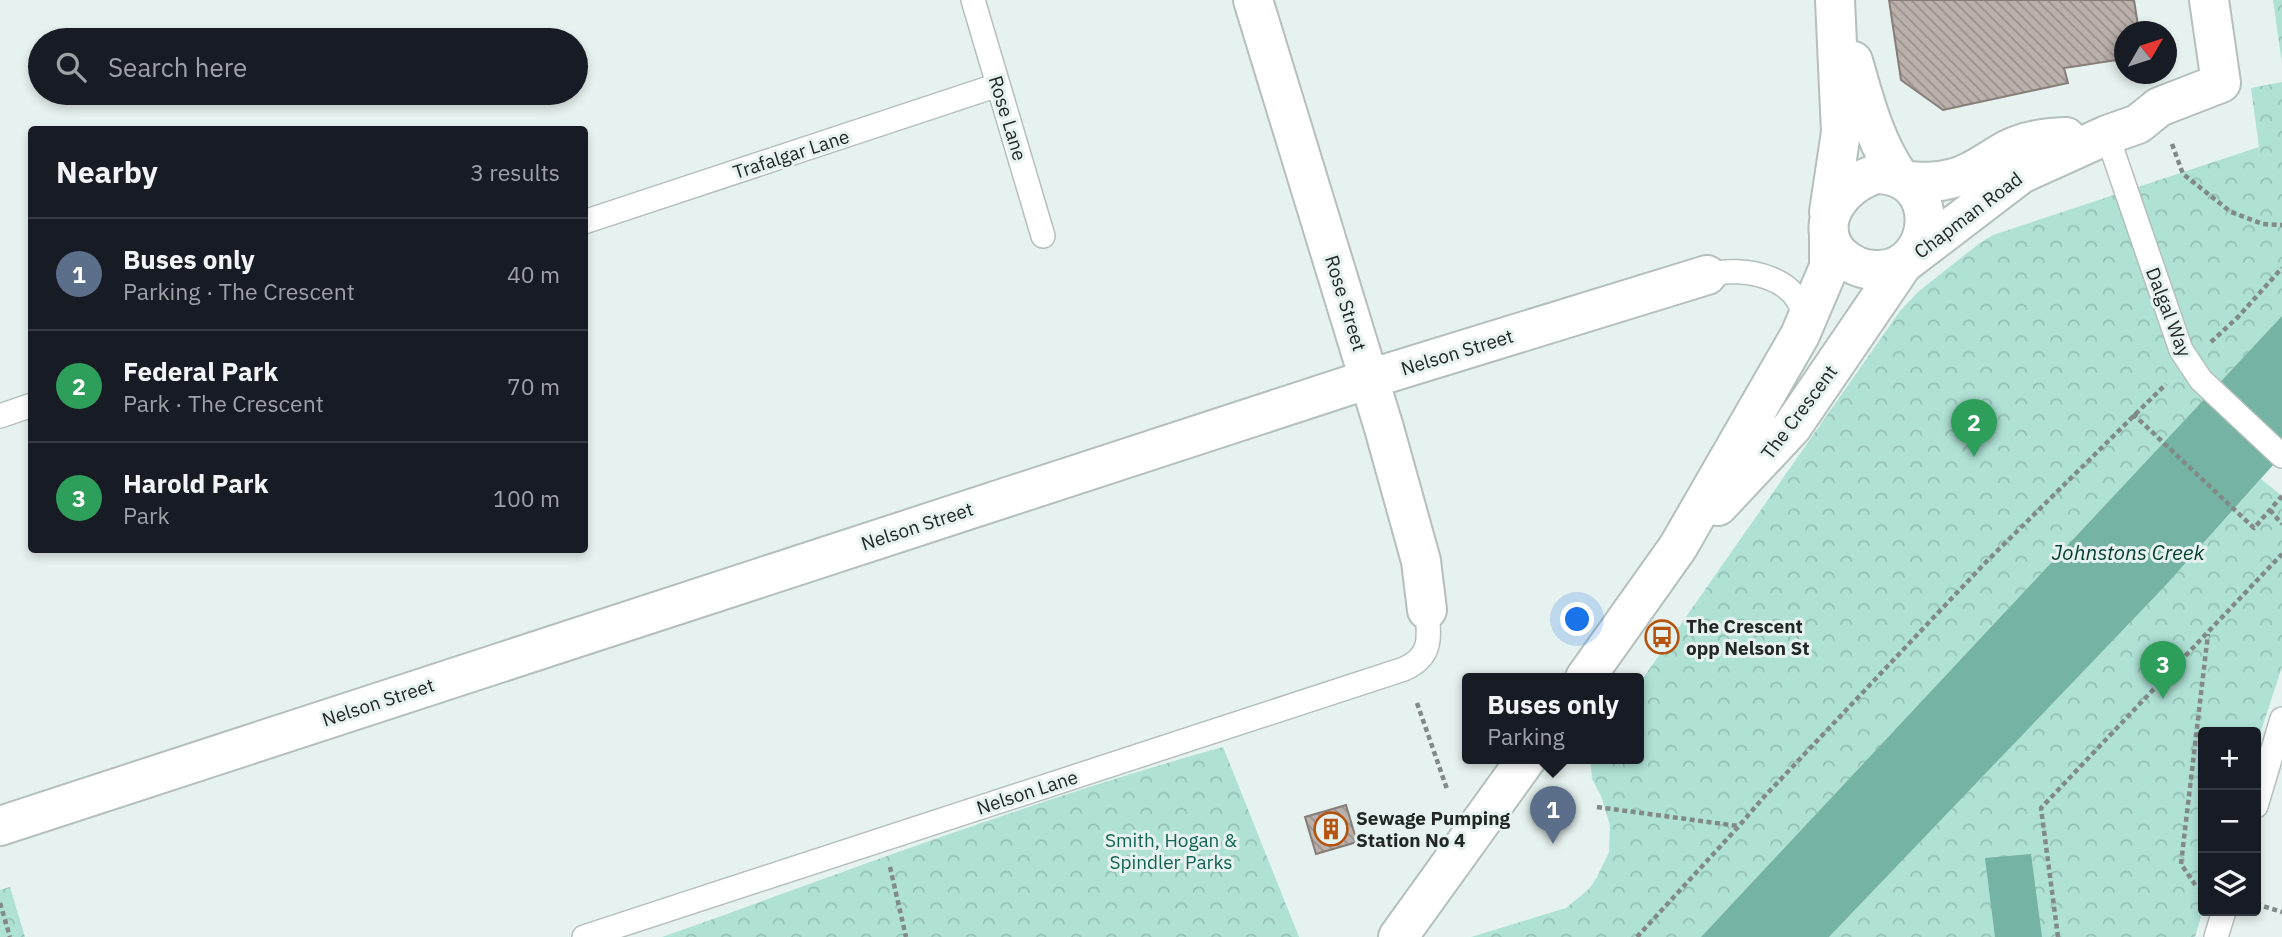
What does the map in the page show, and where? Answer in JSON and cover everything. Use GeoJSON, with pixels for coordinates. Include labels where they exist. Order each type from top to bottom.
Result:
{"type":"FeatureCollection","features":[{"type":"Feature","properties":{"kind":"street","name":"Rose Street"},"geometry":{"type":"LineString","coordinates":[[1253,0],[1421,561],[1427,610]]}},
{"type":"Feature","properties":{"kind":"street","name":"The Crescent"},"geometry":{"type":"LineString","coordinates":[[1835,0],[1873,128],[1883,152],[1902,179]]}},
{"type":"Feature","properties":{"kind":"street","name":"The Crescent"},"geometry":{"type":"LineString","coordinates":[[1589,673],[1678,547],[1800,335],[1829,267],[1829,200],[1841,132],[1835,0]]}},
{"type":"Feature","properties":{"kind":"street","name":"Chapman Road"},"geometry":{"type":"LineString","coordinates":[[1905,262],[2021,174],[2138,124],[2159,107],[2221,83],[2209,0]]}},
{"type":"Feature","properties":{"kind":"street","name":"Chapman Road"},"geometry":{"type":"LineString","coordinates":[[1902,179],[1932,182],[1953,179],[1973,171],[2009,149],[2034,140],[2107,135]]}},
{"type":"Feature","properties":{"kind":"street"},"geometry":{"type":"LineString","coordinates":[[1877,174],[1902,179],[1916,191],[1924,211],[1920,240],[1905,262],[1880,270],[1856,267],[1836,250],[1831,240],[1830,228],[1834,207],[1843,193],[1857,181],[1877,174]]}},
{"type":"Feature","properties":{"kind":"street","name":"The Crescent"},"geometry":{"type":"LineString","coordinates":[[1678,547],[1792,427],[1905,262]]}},
{"type":"Feature","properties":{"kind":"street","name":"Nelson Street"},"geometry":{"type":"LineString","coordinates":[[0,826],[1368,379],[1707,275]]}},
{"type":"Feature","properties":{"kind":"street"},"geometry":{"type":"LineString","coordinates":[[1398,937],[1523,764]]}},
{"type":"Feature","properties":{"kind":"lane","name":"Rose Lane"},"geometry":{"type":"LineString","coordinates":[[973,0],[1043,236]]}},
{"type":"Feature","properties":{"kind":"lane","name":"Trafalgar Lane"},"geometry":{"type":"LineString","coordinates":[[588,221],[998,85]]}},
{"type":"Feature","properties":{"kind":"lane","name":"Dalgal Way"},"geometry":{"type":"LineString","coordinates":[[2107,135],[2175,336],[2188,363],[2201,380],[2282,456]]}},
{"type":"Feature","properties":{"kind":"lane","name":"Nelson Street"},"geometry":{"type":"LineString","coordinates":[[1707,275],[1745,271],[1783,285],[1796,299],[1801,310],[1804,321],[1800,335]]}},
{"type":"Feature","properties":{"kind":"lane"},"geometry":{"type":"LineString","coordinates":[[0,416],[28,406]]}},
{"type":"Feature","properties":{"kind":"lane","name":"Nelson Lane"},"geometry":{"type":"LineString","coordinates":[[584,937],[1404,669],[1421,658],[1428,645],[1427,610]]}},
{"type":"Feature","properties":{"kind":"lane"},"geometry":{"type":"LineString","coordinates":[[2261,790],[2282,719]]}},
{"type":"Feature","properties":{"kind":"lane"},"geometry":{"type":"LineString","coordinates":[[2216,937],[2222,916]]}},
{"type":"Feature","properties":{"kind":"path"},"geometry":{"type":"LineString","coordinates":[[2159,107],[2183,174],[2231,212],[2263,224],[2282,225]]}},
{"type":"Feature","properties":{"kind":"path"},"geometry":{"type":"LineString","coordinates":[[1637,937],[1763,798],[1986,562],[2133,414],[2254,527],[2282,496]]}},
{"type":"Feature","properties":{"kind":"path"},"geometry":{"type":"LineString","coordinates":[[2270,510],[2282,524]]}},
{"type":"Feature","properties":{"kind":"path"},"geometry":{"type":"LineString","coordinates":[[2058,937],[2041,808],[2282,554]]}},
{"type":"Feature","properties":{"kind":"path"},"geometry":{"type":"LineString","coordinates":[[2198,887],[2181,864],[2208,633]]}},
{"type":"Feature","properties":{"kind":"path"},"geometry":{"type":"LineString","coordinates":[[1417,703],[1447,789]]}},
{"type":"Feature","properties":{"kind":"path"},"geometry":{"type":"LineString","coordinates":[[1597,807],[1739,827]]}},
{"type":"Feature","properties":{"kind":"path"},"geometry":{"type":"LineString","coordinates":[[884,839],[906,937]]}},
{"type":"Feature","properties":{"kind":"path"},"geometry":{"type":"LineString","coordinates":[[0,903],[10,937]]}},
{"type":"Feature","properties":{"kind":"path"},"geometry":{"type":"LineString","coordinates":[[2261,906],[2282,912]]}},
{"type":"Feature","properties":{"kind":"green space"},"geometry":{"type":"Polygon","coordinates":[[[2273,0],[2282,0],[2282,63],[2273,0]]]}},
{"type":"Feature","properties":{"kind":"green space"},"geometry":{"type":"Polygon","coordinates":[[[2282,82],[2282,316],[1701,937],[1471,937],[1566,908],[1589,889],[1609,852],[1610,825],[1601,796],[1592,779],[1591,764],[1644,764],[1644,677],[1900,311],[1919,291],[1993,235],[2259,147],[2251,88],[2282,82]]]}},
{"type":"Feature","properties":{"kind":"green space"},"geometry":{"type":"Polygon","coordinates":[[[2261,479],[2282,496],[2282,667],[2261,731],[2261,727],[2198,727],[2198,916],[2201,916],[2195,937],[1829,937],[2166,585],[2261,479]]]}},
{"type":"Feature","properties":{"kind":"green space","name":"Smith, Hogan & Spindler Parks"},"geometry":{"type":"Polygon","coordinates":[[[1223,747],[1299,937],[662,937],[1011,813],[1223,747]]]}},
{"type":"Feature","properties":{"kind":"green space"},"geometry":{"type":"Polygon","coordinates":[[[10,887],[25,937],[0,937],[0,890],[10,887]]]}},
{"type":"Feature","properties":{"kind":"water","name":"Johnstons Creek"},"geometry":{"type":"Polygon","coordinates":[[[2282,316],[2282,455],[2166,585],[1829,937],[1701,937],[2282,316]]]}},
{"type":"Feature","properties":{"kind":"water"},"geometry":{"type":"Polygon","coordinates":[[[2031,854],[2042,937],[1995,937],[1985,858],[2031,854]]]}},
{"type":"Feature","properties":{"kind":"building"},"geometry":{"type":"Polygon","coordinates":[[[1889,0],[2134,0],[2137,21],[2114,21],[2114,60],[2064,68],[2068,83],[1943,110],[1901,80],[1889,0]]]}},
{"type":"Feature","properties":{"kind":"building","name":"Sewage Pumping Station No 4"},"geometry":{"type":"Polygon","coordinates":[[[1346,805],[1357,842],[1316,854],[1305,817],[1346,805]]]}},
{"type":"Feature","properties":{"kind":"place","name":"Federal Park"},"geometry":{"type":"Point","coordinates":[1974,457]}},
{"type":"Feature","properties":{"kind":"place","name":"The Crescent opp Nelson St"},"geometry":{"type":"Point","coordinates":[1662,637]}},
{"type":"Feature","properties":{"kind":"place","name":"Harold Park"},"geometry":{"type":"Point","coordinates":[2163,699]}},
{"type":"Feature","properties":{"kind":"place","name":"Sewage Pumping Station No 4"},"geometry":{"type":"Point","coordinates":[1331,829]}},
{"type":"Feature","properties":{"kind":"place","name":"Buses only"},"geometry":{"type":"Point","coordinates":[1553,844]}}]}
